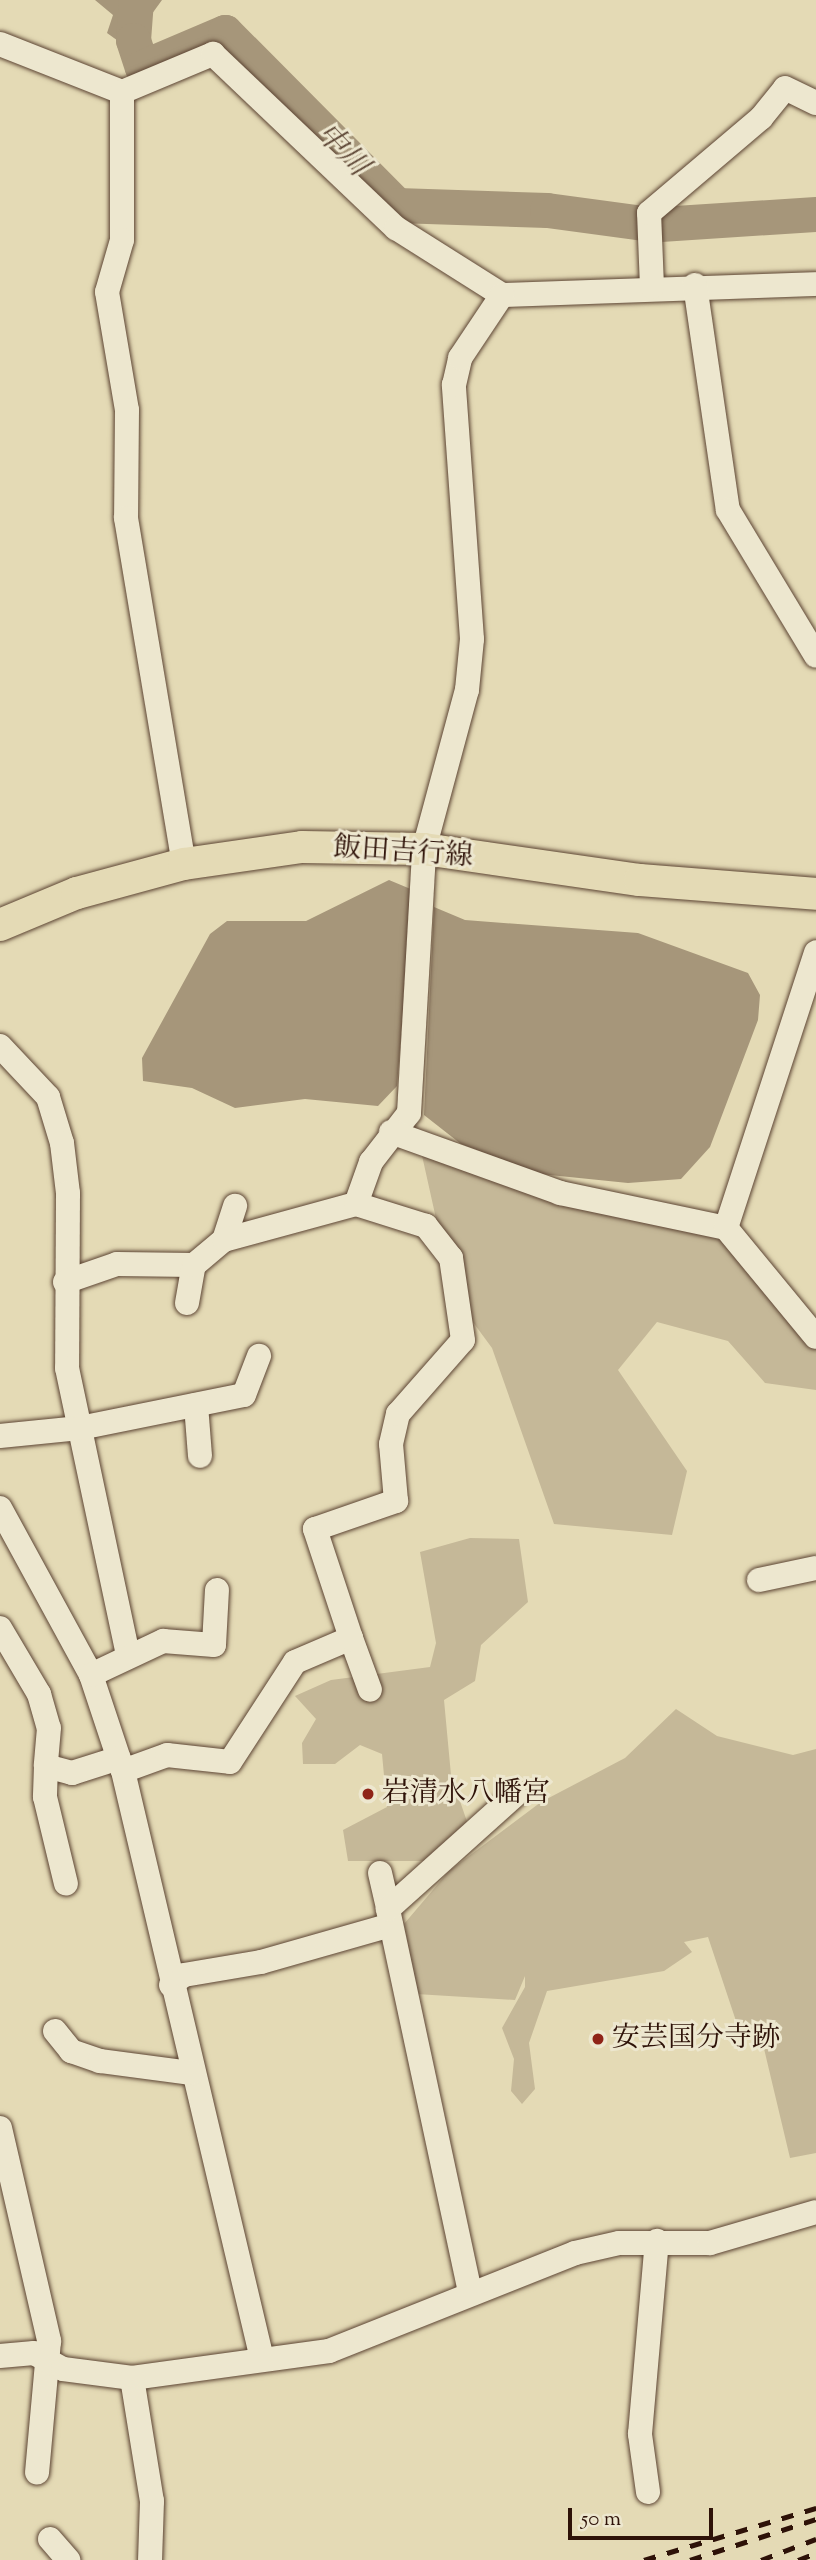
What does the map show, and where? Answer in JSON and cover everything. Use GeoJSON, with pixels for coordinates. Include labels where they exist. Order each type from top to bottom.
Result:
{"type":"FeatureCollection","features":[{"type":"Feature","properties":{"kind":"main road","name":"飯田吉行線"},"geometry":{"type":"LineString","coordinates":[[0,925],[77,893],[184,864],[302,847],[424,849],[640,880],[816,894]]}},
{"type":"Feature","properties":{"kind":"street"},"geometry":{"type":"LineString","coordinates":[[0,44],[122,92],[213,54],[396,228],[502,295],[695,285],[816,284]]}},
{"type":"Feature","properties":{"kind":"street"},"geometry":{"type":"LineString","coordinates":[[652,287],[649,213],[761,118],[785,88],[816,103]]}},
{"type":"Feature","properties":{"kind":"street"},"geometry":{"type":"LineString","coordinates":[[122,92],[122,240],[107,292],[127,410],[126,518],[184,864]]}},
{"type":"Feature","properties":{"kind":"street"},"geometry":{"type":"LineString","coordinates":[[695,285],[728,510],[816,656]]}},
{"type":"Feature","properties":{"kind":"street"},"geometry":{"type":"LineString","coordinates":[[356,1204],[391,1132],[409,1113],[424,849],[467,690],[472,639],[454,385],[460,358],[502,295]]}},
{"type":"Feature","properties":{"kind":"street"},"geometry":{"type":"LineString","coordinates":[[726,1228],[816,952]]}},
{"type":"Feature","properties":{"kind":"street"},"geometry":{"type":"LineString","coordinates":[[0,1046],[48,1097],[61,1143],[68,1193],[66,1368],[128,1655]]}},
{"type":"Feature","properties":{"kind":"street"},"geometry":{"type":"LineString","coordinates":[[391,1132],[559,1192],[726,1228],[816,1337]]}},
{"type":"Feature","properties":{"kind":"street"},"geometry":{"type":"LineString","coordinates":[[187,1303],[194,1265],[224,1240],[356,1204],[426,1226],[451,1258],[463,1340],[398,1414],[391,1444],[397,1501],[315,1529],[370,1690]]}},
{"type":"Feature","properties":{"kind":"street"},"geometry":{"type":"LineString","coordinates":[[224,1240],[235,1206]]}},
{"type":"Feature","properties":{"kind":"street"},"geometry":{"type":"LineString","coordinates":[[65,1282],[117,1264],[194,1265]]}},
{"type":"Feature","properties":{"kind":"street"},"geometry":{"type":"LineString","coordinates":[[0,1436],[80,1428],[244,1395],[259,1356]]}},
{"type":"Feature","properties":{"kind":"street"},"geometry":{"type":"LineString","coordinates":[[196,1405],[200,1456]]}},
{"type":"Feature","properties":{"kind":"street"},"geometry":{"type":"LineString","coordinates":[[0,1508],[91,1675],[121,1764],[191,2073],[262,2359]]}},
{"type":"Feature","properties":{"kind":"street"},"geometry":{"type":"LineString","coordinates":[[759,1580],[816,1568]]}},
{"type":"Feature","properties":{"kind":"street"},"geometry":{"type":"LineString","coordinates":[[91,1675],[128,1655],[163,1641],[214,1645],[217,1590]]}},
{"type":"Feature","properties":{"kind":"street"},"geometry":{"type":"LineString","coordinates":[[0,1628],[38,1694],[49,1728],[45,1797],[66,1884]]}},
{"type":"Feature","properties":{"kind":"street"},"geometry":{"type":"LineString","coordinates":[[46,1766],[72,1773],[167,1755],[230,1762],[295,1662],[351,1638]]}},
{"type":"Feature","properties":{"kind":"street"},"geometry":{"type":"LineString","coordinates":[[171,1985],[184,1975],[261,1962],[389,1917],[514,1796]]}},
{"type":"Feature","properties":{"kind":"street"},"geometry":{"type":"LineString","coordinates":[[380,1873],[470,2292]]}},
{"type":"Feature","properties":{"kind":"street"},"geometry":{"type":"LineString","coordinates":[[55,2031],[71,2051],[100,2061],[191,2073]]}},
{"type":"Feature","properties":{"kind":"street"},"geometry":{"type":"LineString","coordinates":[[0,2128],[51,2366],[37,2472]]}},
{"type":"Feature","properties":{"kind":"street"},"geometry":{"type":"LineString","coordinates":[[0,2356],[34,2353],[51,2366],[132,2378],[329,2351],[470,2292],[575,2253],[657,2241],[710,2244],[816,2212]]}},
{"type":"Feature","properties":{"kind":"street"},"geometry":{"type":"LineString","coordinates":[[648,2491],[640,2434],[657,2241]]}},
{"type":"Feature","properties":{"kind":"street"},"geometry":{"type":"LineString","coordinates":[[132,2378],[152,2501],[150,2560]]}},
{"type":"Feature","properties":{"kind":"street"},"geometry":{"type":"LineString","coordinates":[[50,2539],[68,2560]]}},
{"type":"Feature","properties":{"kind":"shaded area"},"geometry":{"type":"Polygon","coordinates":[[[95,0],[162,0],[133,40],[121,43],[107,33],[113,15],[95,0]]]}},
{"type":"Feature","properties":{"kind":"shaded area"},"geometry":{"type":"Polygon","coordinates":[[[389,880],[413,890],[397,1086],[378,1106],[305,1099],[235,1108],[192,1088],[143,1081],[142,1058],[210,934],[227,921],[306,921],[389,880]]]}},
{"type":"Feature","properties":{"kind":"shaded area"},"geometry":{"type":"Polygon","coordinates":[[[434,907],[465,920],[638,933],[748,973],[760,995],[758,1020],[710,1147],[681,1179],[628,1183],[540,1174],[461,1144],[424,1115],[434,907]]]}},
{"type":"Feature","properties":{"kind":"shaded area"},"geometry":{"type":"Polygon","coordinates":[[[419,1142],[726,1228],[816,1332],[816,1390],[765,1383],[728,1341],[657,1322],[618,1370],[687,1471],[672,1535],[554,1524],[492,1348],[453,1295],[419,1142]]]}},
{"type":"Feature","properties":{"kind":"shaded area"},"geometry":{"type":"Polygon","coordinates":[[[470,1538],[519,1539],[528,1602],[481,1645],[475,1681],[444,1700],[451,1775],[473,1839],[443,1861],[348,1861],[343,1830],[387,1807],[382,1754],[360,1745],[335,1764],[303,1764],[302,1743],[316,1719],[295,1696],[331,1680],[430,1667],[436,1643],[420,1552],[470,1538]]]}},
{"type":"Feature","properties":{"kind":"shaded area"},"geometry":{"type":"Polygon","coordinates":[[[676,1709],[717,1736],[793,1755],[816,1749],[816,2153],[790,2158],[761,2036],[737,2024],[708,1937],[684,1942],[692,1952],[664,1971],[547,1991],[529,2043],[535,2089],[522,2104],[511,2091],[514,2059],[502,2028],[525,1987],[525,1976],[515,2000],[416,1994],[404,1924],[449,1871],[541,1802],[625,1758],[676,1709]]]}},
{"type":"Feature","properties":{"kind":"waterway","name":"中川"},"geometry":{"type":"LineString","coordinates":[[136,0],[133,40],[142,67],[225,32],[397,205],[547,210],[643,223]]}},
{"type":"Feature","properties":{"kind":"waterway","name":"中川"},"geometry":{"type":"LineString","coordinates":[[660,224],[816,214]]}},
{"type":"Feature","properties":{"kind":"railway"},"geometry":{"type":"LineString","coordinates":[[644,2560],[816,2508]]}},
{"type":"Feature","properties":{"kind":"railway"},"geometry":{"type":"LineString","coordinates":[[690,2560],[816,2519]]}},
{"type":"Feature","properties":{"kind":"railway"},"geometry":{"type":"LineString","coordinates":[[761,2560],[816,2539]]}},
{"type":"Feature","properties":{"kind":"railway"},"geometry":{"type":"LineString","coordinates":[[798,2560],[816,2553]]}},
{"type":"Feature","properties":{"kind":"place","name":"岩清水八幡宮"},"geometry":{"type":"Point","coordinates":[368,1794]}},
{"type":"Feature","properties":{"kind":"place","name":"安芸国分寺跡"},"geometry":{"type":"Point","coordinates":[598,2039]}}]}
